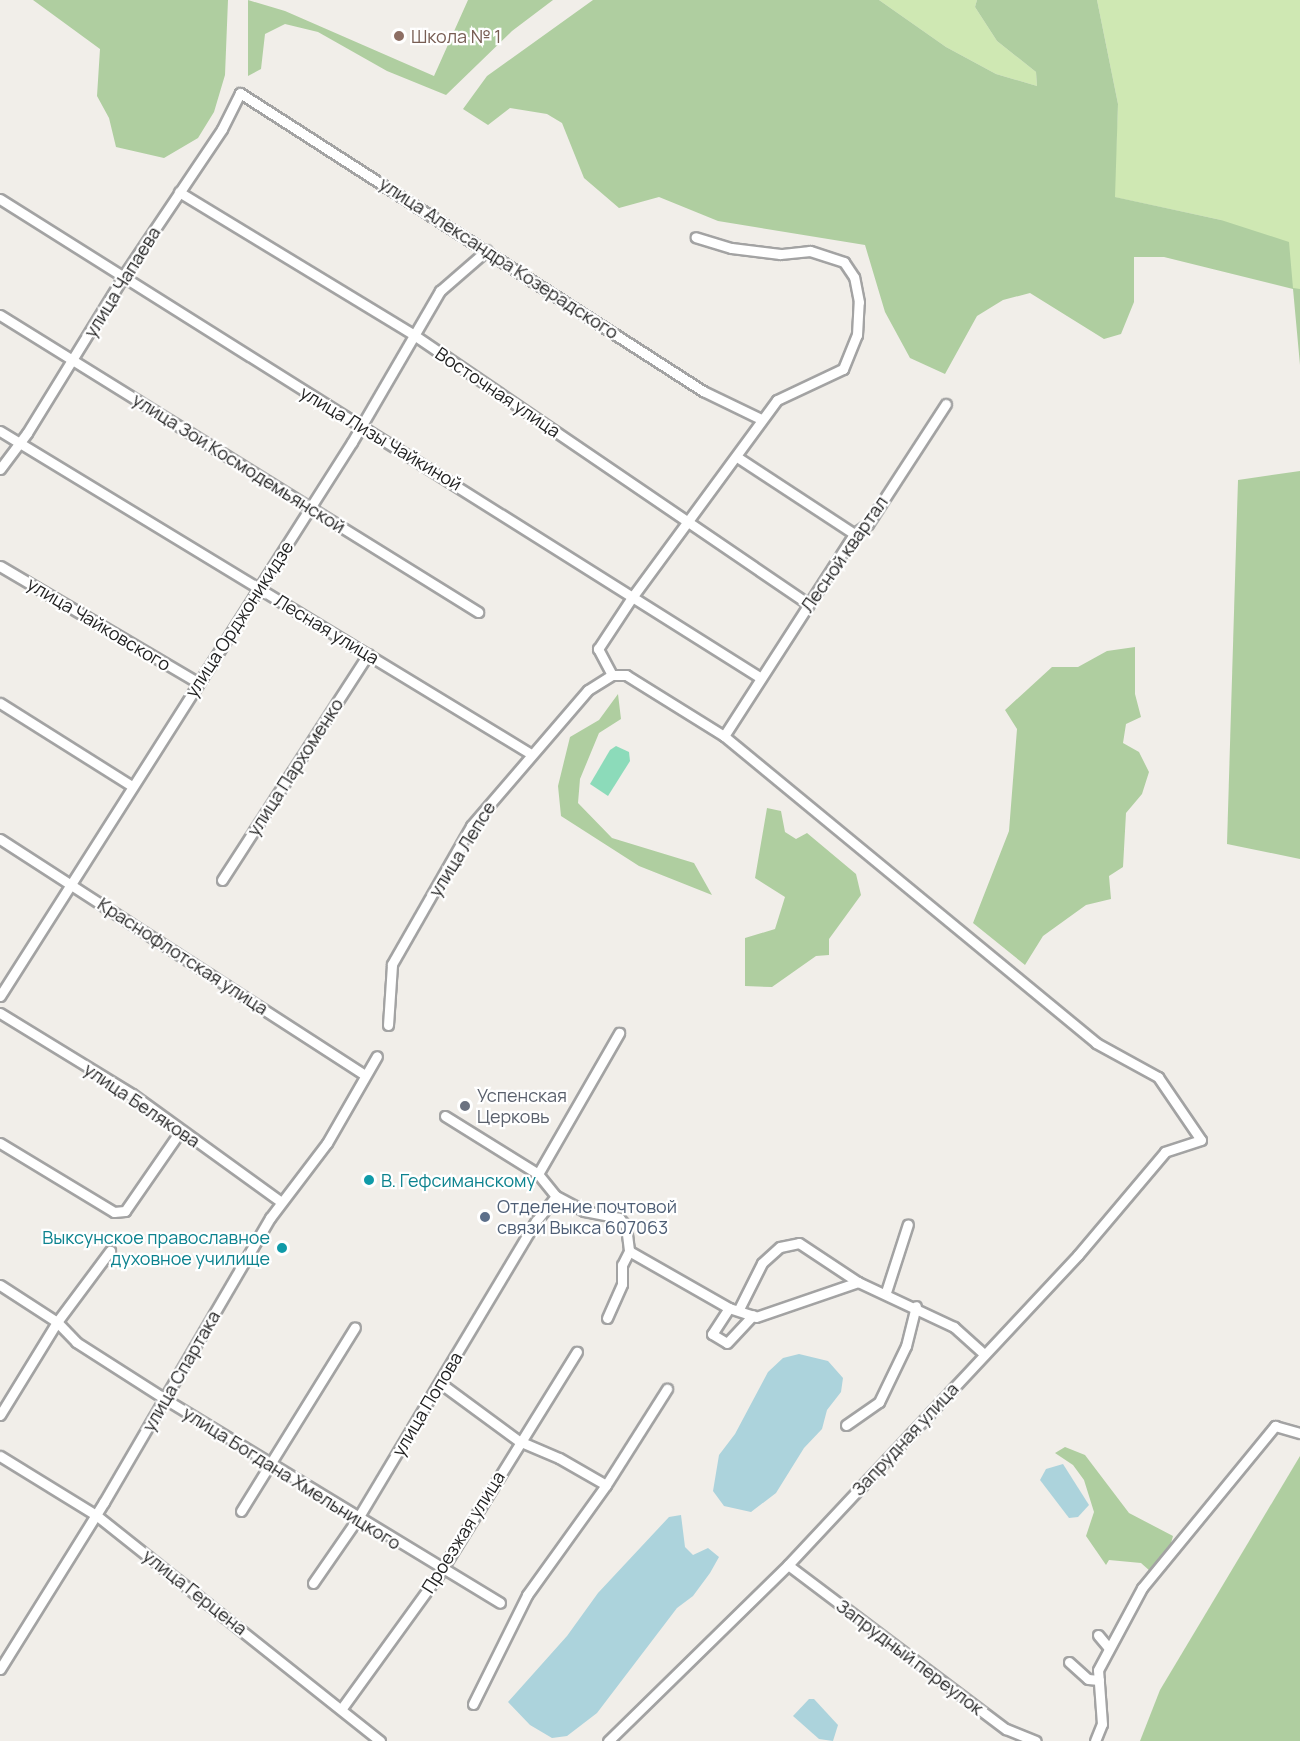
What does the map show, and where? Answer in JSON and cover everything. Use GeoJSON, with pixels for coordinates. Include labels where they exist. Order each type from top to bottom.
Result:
{"type":"FeatureCollection","features":[{"type":"Feature","properties":{"kind":"street","name":"улица Чапаева"},"geometry":{"type":"LineString","coordinates":[[0,469],[74,360],[122,278],[222,129],[240,93]]}},
{"type":"Feature","properties":{"kind":"street","name":"улица Александра Козерадского"},"geometry":{"type":"LineString","coordinates":[[240,93],[703,391],[761,419]]}},
{"type":"Feature","properties":{"kind":"street","name":"Восточная улица"},"geometry":{"type":"LineString","coordinates":[[179,192],[414,335],[690,520],[702,536],[808,604]]}},
{"type":"Feature","properties":{"kind":"street","name":"улица Лизы Чайкиной"},"geometry":{"type":"LineString","coordinates":[[0,199],[122,278],[761,678]]}},
{"type":"Feature","properties":{"kind":"street"},"geometry":{"type":"LineString","coordinates":[[696,237],[731,248],[780,254],[810,251],[844,262],[854,278],[859,302],[858,335],[843,369],[777,400],[633,596],[598,649],[612,675],[635,677],[724,736]]}},
{"type":"Feature","properties":{"kind":"street","name":"улица Орджоникидзе"},"geometry":{"type":"LineString","coordinates":[[0,996],[73,885],[197,682],[311,507],[440,291],[487,250]]}},
{"type":"Feature","properties":{"kind":"street","name":"улица Зои Космодемьянской"},"geometry":{"type":"LineString","coordinates":[[0,315],[478,612]]}},
{"type":"Feature","properties":{"kind":"street","name":"Лесной квартал"},"geometry":{"type":"LineString","coordinates":[[724,736],[854,534],[868,524],[945,404]]}},
{"type":"Feature","properties":{"kind":"street","name":"Лесная улица"},"geometry":{"type":"LineString","coordinates":[[0,430],[531,754]]}},
{"type":"Feature","properties":{"kind":"street"},"geometry":{"type":"LineString","coordinates":[[737,457],[854,534]]}},
{"type":"Feature","properties":{"kind":"street","name":"улица Чайковского"},"geometry":{"type":"LineString","coordinates":[[0,566],[197,682]]}},
{"type":"Feature","properties":{"kind":"street","name":"улица Пархоменко"},"geometry":{"type":"LineString","coordinates":[[222,880],[368,654]]}},
{"type":"Feature","properties":{"kind":"street","name":"улица Лепсе"},"geometry":{"type":"LineString","coordinates":[[388,1025],[392,964],[471,826],[588,690],[612,675]]}},
{"type":"Feature","properties":{"kind":"street"},"geometry":{"type":"LineString","coordinates":[[0,703],[132,786]]}},
{"type":"Feature","properties":{"kind":"street","name":"Запрудная улица"},"geometry":{"type":"LineString","coordinates":[[608,1741],[788,1565],[1078,1255],[1165,1152],[1201,1140],[1158,1077],[1096,1043],[724,736]]}},
{"type":"Feature","properties":{"kind":"street","name":"Краснофлотская улица"},"geometry":{"type":"LineString","coordinates":[[0,839],[365,1075]]}},
{"type":"Feature","properties":{"kind":"street","name":"улица Белякова"},"geometry":{"type":"LineString","coordinates":[[0,1013],[132,1094],[281,1202]]}},
{"type":"Feature","properties":{"kind":"street"},"geometry":{"type":"LineString","coordinates":[[538,1174],[619,1033]]}},
{"type":"Feature","properties":{"kind":"street"},"geometry":{"type":"LineString","coordinates":[[365,1075],[376,1056]]}},
{"type":"Feature","properties":{"kind":"street","name":"улица Спартака"},"geometry":{"type":"LineString","coordinates":[[0,1669],[96,1515],[281,1202],[327,1143],[365,1075]]}},
{"type":"Feature","properties":{"kind":"street"},"geometry":{"type":"LineString","coordinates":[[445,1116],[538,1174],[556,1196],[584,1211],[619,1218],[626,1226],[629,1251],[622,1265],[622,1284],[607,1318]]}},
{"type":"Feature","properties":{"kind":"street"},"geometry":{"type":"LineString","coordinates":[[0,1143],[114,1212],[125,1211],[181,1130]]}},
{"type":"Feature","properties":{"kind":"street","name":"улица Попова"},"geometry":{"type":"LineString","coordinates":[[313,1583],[358,1518],[536,1221],[556,1196]]}},
{"type":"Feature","properties":{"kind":"street"},"geometry":{"type":"LineString","coordinates":[[886,1292],[908,1224]]}},
{"type":"Feature","properties":{"kind":"street"},"geometry":{"type":"LineString","coordinates":[[858,1282],[753,1315],[727,1343],[712,1334],[734,1308],[762,1263],[780,1247],[799,1243],[858,1282],[916,1306],[954,1327],[984,1354]]}},
{"type":"Feature","properties":{"kind":"street"},"geometry":{"type":"LineString","coordinates":[[0,1415],[57,1322],[110,1251]]}},
{"type":"Feature","properties":{"kind":"street"},"geometry":{"type":"LineString","coordinates":[[629,1251],[734,1308],[753,1315]]}},
{"type":"Feature","properties":{"kind":"street","name":"улица Богдана Хмельницкого"},"geometry":{"type":"LineString","coordinates":[[0,1285],[57,1322],[76,1342],[165,1399],[268,1461],[441,1571],[500,1604]]}},
{"type":"Feature","properties":{"kind":"street"},"geometry":{"type":"LineString","coordinates":[[846,1425],[879,1402],[906,1346],[916,1306]]}},
{"type":"Feature","properties":{"kind":"street"},"geometry":{"type":"LineString","coordinates":[[241,1511],[268,1461],[355,1327]]}},
{"type":"Feature","properties":{"kind":"street","name":"Проезжая улица"},"geometry":{"type":"LineString","coordinates":[[342,1708],[441,1571],[577,1352]]}},
{"type":"Feature","properties":{"kind":"street"},"geometry":{"type":"LineString","coordinates":[[440,1383],[519,1442],[559,1458],[606,1485]]}},
{"type":"Feature","properties":{"kind":"street"},"geometry":{"type":"LineString","coordinates":[[473,1704],[491,1660],[527,1595],[606,1485],[667,1389]]}},
{"type":"Feature","properties":{"kind":"street"},"geometry":{"type":"LineString","coordinates":[[1095,1741],[1102,1724],[1098,1670],[1142,1588],[1275,1426],[1300,1433]]}},
{"type":"Feature","properties":{"kind":"street","name":"улица Герцена"},"geometry":{"type":"LineString","coordinates":[[0,1456],[96,1515],[381,1741]]}},
{"type":"Feature","properties":{"kind":"street","name":"Запрудный переулок"},"geometry":{"type":"LineString","coordinates":[[788,1565],[1006,1729],[1036,1741]]}},
{"type":"Feature","properties":{"kind":"street"},"geometry":{"type":"LineString","coordinates":[[1098,1635],[1109,1648]]}},
{"type":"Feature","properties":{"kind":"street"},"geometry":{"type":"LineString","coordinates":[[1069,1662],[1088,1679],[1099,1680]]}},
{"type":"Feature","properties":{"kind":"green space"},"geometry":{"type":"Polygon","coordinates":[[[33,0],[228,0],[225,75],[214,112],[198,138],[164,158],[116,147],[109,118],[97,96],[100,49],[33,0]]]}},
{"type":"Feature","properties":{"kind":"green space"},"geometry":{"type":"Polygon","coordinates":[[[248,0],[285,11],[434,76],[468,0],[553,0],[512,31],[446,95],[387,71],[318,32],[285,24],[265,34],[261,69],[248,76],[248,0]]]}},
{"type":"Feature","properties":{"kind":"green space"},"geometry":{"type":"Polygon","coordinates":[[[593,0],[879,0],[946,47],[996,74],[1037,86],[1036,72],[997,41],[975,7],[977,0],[1097,0],[1118,104],[1115,197],[1221,220],[1289,242],[1293,288],[1300,289],[1300,365],[1293,289],[1164,257],[1134,257],[1134,302],[1121,334],[1104,339],[1030,293],[1003,300],[977,316],[945,374],[910,358],[885,312],[865,245],[718,221],[659,197],[619,208],[584,178],[562,123],[547,114],[510,108],[488,125],[463,109],[487,76],[593,0]]]}},
{"type":"Feature","properties":{"kind":"green space"},"geometry":{"type":"Polygon","coordinates":[[[879,0],[977,0],[975,7],[997,41],[1036,72],[1037,86],[996,74],[946,47],[879,0]]]}},
{"type":"Feature","properties":{"kind":"green space"},"geometry":{"type":"Polygon","coordinates":[[[1097,0],[1300,0],[1300,289],[1293,289],[1221,220],[1114,197],[1118,104],[1097,0]]]}},
{"type":"Feature","properties":{"kind":"green space"},"geometry":{"type":"Polygon","coordinates":[[[1300,471],[1300,859],[1227,844],[1238,480],[1300,471]]]}},
{"type":"Feature","properties":{"kind":"green space"},"geometry":{"type":"Polygon","coordinates":[[[1135,647],[1135,694],[1141,717],[1126,724],[1123,743],[1139,752],[1149,772],[1142,794],[1126,813],[1123,867],[1109,876],[1111,899],[1086,905],[1043,936],[1025,965],[973,923],[1009,831],[1017,729],[1005,710],[1052,667],[1078,667],[1107,651],[1135,647]]]}},
{"type":"Feature","properties":{"kind":"green space"},"geometry":{"type":"Polygon","coordinates":[[[618,694],[621,719],[599,733],[580,779],[578,803],[612,838],[694,863],[712,895],[639,866],[561,816],[558,786],[570,737],[599,720],[618,694]]]}},
{"type":"Feature","properties":{"kind":"green space"},"geometry":{"type":"Polygon","coordinates":[[[616,746],[629,752],[630,761],[608,796],[590,784],[610,750],[616,746]]]}},
{"type":"Feature","properties":{"kind":"green space"},"geometry":{"type":"Polygon","coordinates":[[[767,808],[781,811],[785,832],[796,839],[807,833],[856,874],[861,895],[829,939],[829,955],[816,956],[772,987],[745,986],[745,938],[775,929],[785,897],[755,878],[767,808]]]}},
{"type":"Feature","properties":{"kind":"green space"},"geometry":{"type":"Polygon","coordinates":[[[1065,1447],[1085,1455],[1129,1513],[1173,1536],[1170,1547],[1150,1571],[1141,1563],[1109,1560],[1106,1565],[1086,1536],[1094,1512],[1084,1480],[1073,1465],[1055,1453],[1065,1447]]]}},
{"type":"Feature","properties":{"kind":"green space"},"geometry":{"type":"Polygon","coordinates":[[[1300,1456],[1300,1741],[1140,1741],[1160,1690],[1300,1456]]]}},
{"type":"Feature","properties":{"kind":"water"},"geometry":{"type":"Polygon","coordinates":[[[799,1354],[828,1361],[843,1378],[841,1392],[827,1410],[822,1429],[804,1448],[776,1493],[751,1512],[724,1506],[713,1491],[719,1455],[735,1434],[768,1372],[783,1358],[799,1354]]]}},
{"type":"Feature","properties":{"kind":"water"},"geometry":{"type":"Polygon","coordinates":[[[1063,1464],[1089,1505],[1078,1517],[1069,1518],[1040,1480],[1046,1469],[1063,1464]]]}},
{"type":"Feature","properties":{"kind":"water"},"geometry":{"type":"Polygon","coordinates":[[[681,1515],[685,1547],[693,1555],[708,1548],[719,1557],[710,1573],[693,1596],[677,1608],[597,1713],[567,1736],[552,1738],[530,1725],[508,1702],[567,1636],[598,1593],[669,1517],[681,1515]]]}},
{"type":"Feature","properties":{"kind":"water"},"geometry":{"type":"Polygon","coordinates":[[[809,1699],[814,1699],[838,1725],[833,1741],[819,1739],[793,1716],[809,1699]]]}},
{"type":"Feature","properties":{"kind":"place","name":"Школа № 1"},"geometry":{"type":"Point","coordinates":[399,36]}},
{"type":"Feature","properties":{"kind":"place","name":"Успенская Церковь"},"geometry":{"type":"Point","coordinates":[465,1106]}},
{"type":"Feature","properties":{"kind":"place","name":"В. Гефсиманскому"},"geometry":{"type":"Point","coordinates":[369,1180]}},
{"type":"Feature","properties":{"kind":"place","name":"Отделение почтовой связи Выкса 607063"},"geometry":{"type":"Point","coordinates":[485,1217]}},
{"type":"Feature","properties":{"kind":"place","name":"Выксунское православное духовное училище"},"geometry":{"type":"Point","coordinates":[282,1248]}}]}
